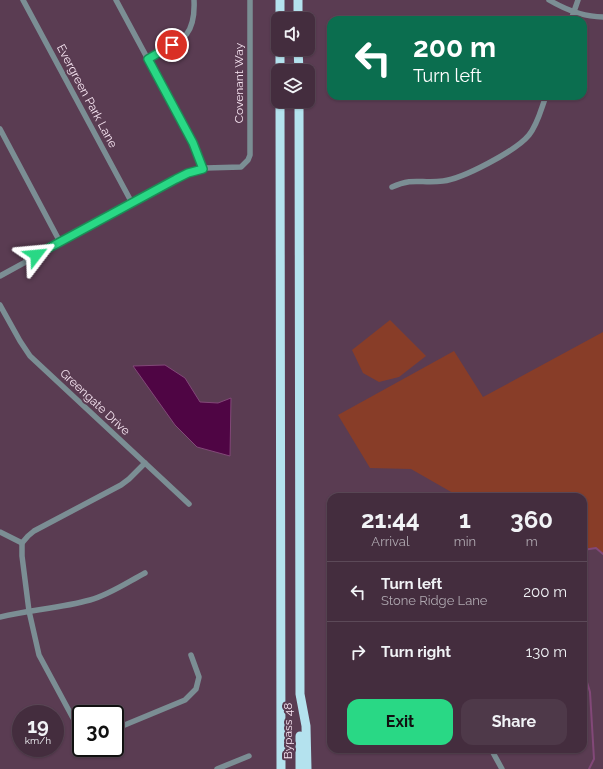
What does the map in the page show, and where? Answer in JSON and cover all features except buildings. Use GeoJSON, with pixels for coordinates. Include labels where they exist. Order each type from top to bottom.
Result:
{"type":"FeatureCollection","features":[{"type":"Feature","properties":{"kind":"highway"},"geometry":{"type":"LineString","coordinates":[[280,0],[280,12]]}},
{"type":"Feature","properties":{"kind":"highway"},"geometry":{"type":"LineString","coordinates":[[298,0],[298,12]]}},
{"type":"Feature","properties":{"kind":"highway"},"geometry":{"type":"LineString","coordinates":[[280,108],[281,769]]}},
{"type":"Feature","properties":{"kind":"highway"},"geometry":{"type":"LineString","coordinates":[[299,108],[300,694],[306,726],[307,769]]}},
{"type":"Feature","properties":{"kind":"highway","name":"Bypass 48"},"geometry":{"type":"LineString","coordinates":[[300,694],[300,769]]}},
{"type":"Feature","properties":{"kind":"street","name":"Evergreen Park Lane"},"geometry":{"type":"LineString","coordinates":[[23,0],[132,203]]}},
{"type":"Feature","properties":{"kind":"street"},"geometry":{"type":"LineString","coordinates":[[0,276],[188,173],[203,169],[193,143],[116,0]]}},
{"type":"Feature","properties":{"kind":"street"},"geometry":{"type":"LineString","coordinates":[[148,59],[180,40],[187,34],[193,22],[194,0]]}},
{"type":"Feature","properties":{"kind":"street","name":"Covenant Way"},"geometry":{"type":"LineString","coordinates":[[203,169],[238,168],[245,164],[250,154],[250,0]]}},
{"type":"Feature","properties":{"kind":"street"},"geometry":{"type":"LineString","coordinates":[[549,0],[574,12],[588,16],[603,17]]}},
{"type":"Feature","properties":{"kind":"street"},"geometry":{"type":"LineString","coordinates":[[572,16],[578,0]]}},
{"type":"Feature","properties":{"kind":"street"},"geometry":{"type":"LineString","coordinates":[[392,187],[414,180],[442,182],[451,180],[494,160],[514,148],[528,136],[534,128],[544,100]]}},
{"type":"Feature","properties":{"kind":"street"},"geometry":{"type":"LineString","coordinates":[[0,130],[60,242]]}},
{"type":"Feature","properties":{"kind":"street","name":"Greengate Drive"},"geometry":{"type":"LineString","coordinates":[[0,305],[30,356],[189,504]]}},
{"type":"Feature","properties":{"kind":"street"},"geometry":{"type":"LineString","coordinates":[[72,716],[39,655],[29,610],[22,556],[22,543],[34,531],[121,485],[129,479],[144,462]]}},
{"type":"Feature","properties":{"kind":"street"},"geometry":{"type":"LineString","coordinates":[[0,532],[22,543]]}},
{"type":"Feature","properties":{"kind":"street"},"geometry":{"type":"LineString","coordinates":[[0,617],[29,610],[92,600],[145,573]]}},
{"type":"Feature","properties":{"kind":"street"},"geometry":{"type":"LineString","coordinates":[[124,725],[186,700],[196,688],[199,677],[191,655]]}},
{"type":"Feature","properties":{"kind":"street"},"geometry":{"type":"LineString","coordinates":[[493,753],[502,769]]}},
{"type":"Feature","properties":{"kind":"street"},"geometry":{"type":"LineString","coordinates":[[217,769],[249,756]]}},
{"type":"Feature","properties":{"kind":"shaded area"},"geometry":{"type":"Polygon","coordinates":[[[390,320],[426,356],[399,377],[379,382],[363,373],[352,350],[390,320]]]}},
{"type":"Feature","properties":{"kind":"shaded area"},"geometry":{"type":"Polygon","coordinates":[[[603,332],[603,554],[596,548],[587,549],[587,493],[453,493],[411,469],[370,468],[338,415],[454,351],[483,397],[603,332]]]}},
{"type":"Feature","properties":{"kind":"shaded area"},"geometry":{"type":"Polygon","coordinates":[[[165,365],[185,378],[200,402],[218,403],[231,398],[230,456],[197,447],[175,425],[133,366],[165,365]]]}},
{"type":"Feature","properties":{"kind":"waterway"},"geometry":{"type":"LineString","coordinates":[[587,549],[596,548],[603,554]]}},
{"type":"Feature","properties":{"kind":"waterway"},"geometry":{"type":"LineString","coordinates":[[587,682],[590,692],[594,759],[589,769]]}},
{"type":"Feature","properties":{"kind":"route"},"geometry":{"type":"LineString","coordinates":[[36,255],[176,179],[188,173],[203,169],[193,143],[148,59],[172,45]]}}]}
